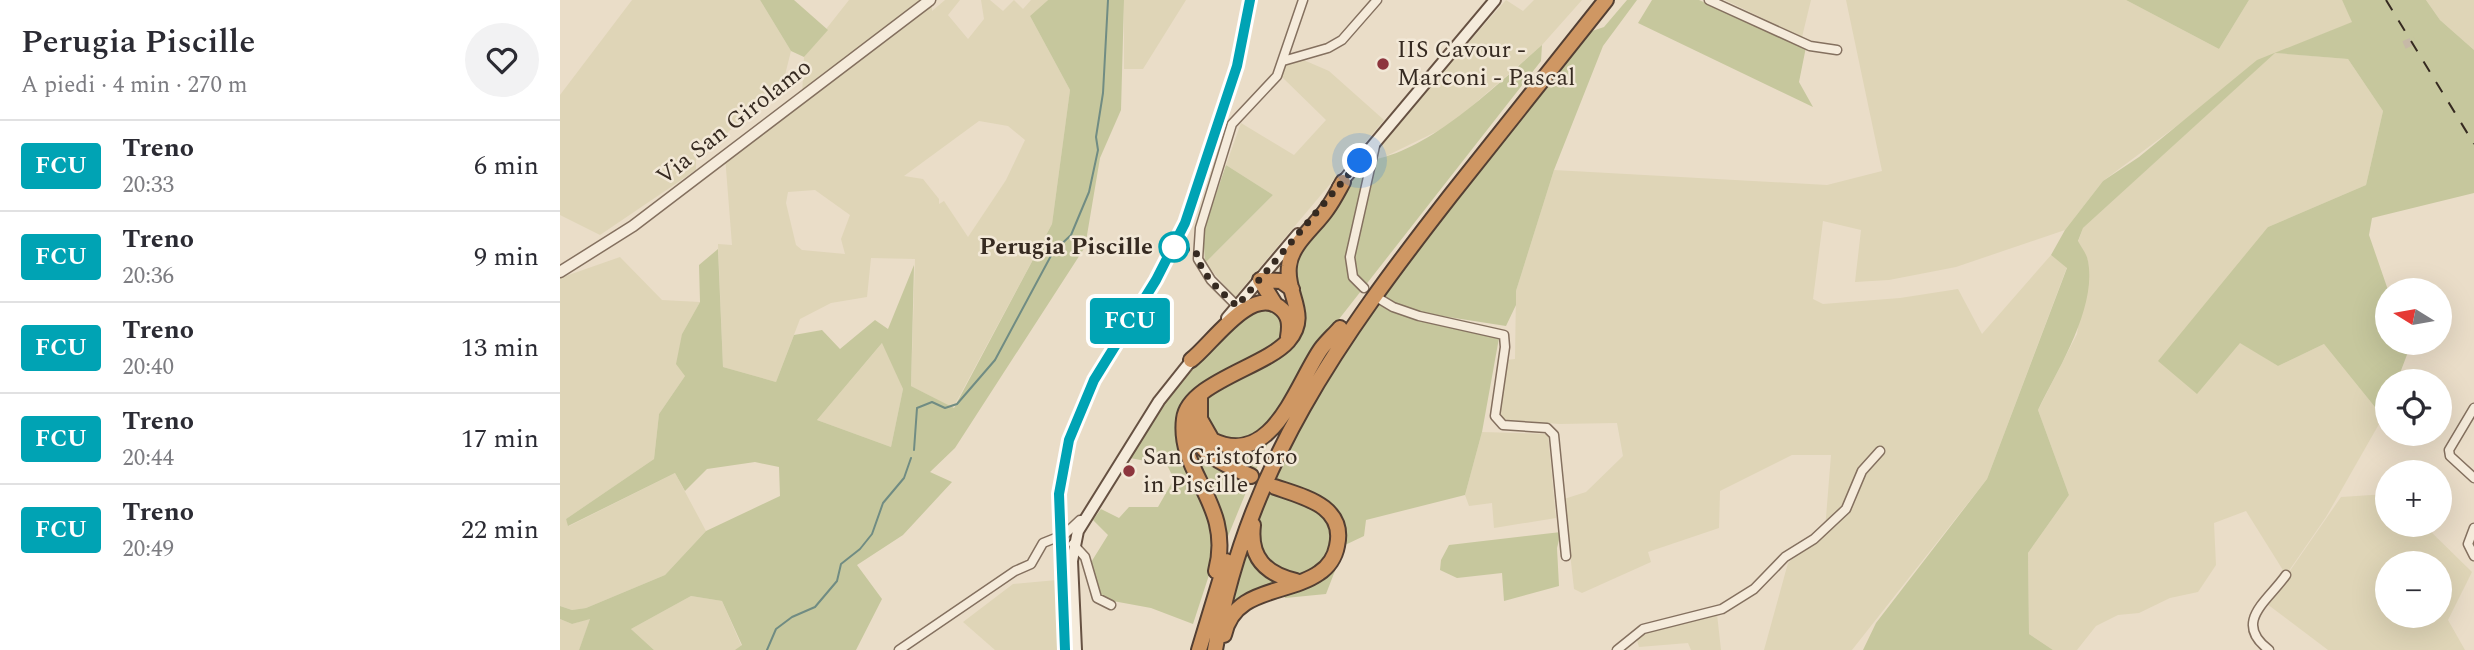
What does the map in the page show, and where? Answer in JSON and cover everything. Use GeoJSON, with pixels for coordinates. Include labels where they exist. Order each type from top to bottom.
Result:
{"type":"FeatureCollection","features":[{"type":"Feature","properties":{"kind":"highway"},"geometry":{"type":"LineString","coordinates":[[1202,395],[1200,419],[1212,440],[1238,447],[1257,441],[1275,427],[1322,348],[1536,81],[1593,0]]}},
{"type":"Feature","properties":{"kind":"highway"},"geometry":{"type":"LineString","coordinates":[[1536,81],[1606,0]]}},
{"type":"Feature","properties":{"kind":"highway"},"geometry":{"type":"LineString","coordinates":[[1197,650],[1219,558],[1220,540],[1215,510],[1186,445],[1183,421],[1189,404],[1287,343],[1298,321],[1288,276],[1290,259],[1328,208],[1343,182]]}},
{"type":"Feature","properties":{"kind":"highway"},"geometry":{"type":"LineString","coordinates":[[1215,650],[1240,546],[1291,428],[1335,350],[1451,190]]}},
{"type":"Feature","properties":{"kind":"highway"},"geometry":{"type":"LineString","coordinates":[[1260,280],[1281,281],[1292,289]]}},
{"type":"Feature","properties":{"kind":"highway"},"geometry":{"type":"LineString","coordinates":[[1260,280],[1275,304],[1287,315],[1287,343]]}},
{"type":"Feature","properties":{"kind":"highway"},"geometry":{"type":"LineString","coordinates":[[1191,360],[1210,346],[1246,307],[1264,302],[1275,304]]}},
{"type":"Feature","properties":{"kind":"highway"},"geometry":{"type":"LineString","coordinates":[[1197,650],[1226,561],[1264,463],[1298,397],[1340,328]]}},
{"type":"Feature","properties":{"kind":"highway"},"geometry":{"type":"LineString","coordinates":[[1202,395],[1192,419],[1196,440],[1215,460],[1251,476]]}},
{"type":"Feature","properties":{"kind":"highway"},"geometry":{"type":"LineString","coordinates":[[1291,428],[1251,538],[1259,563],[1279,577],[1297,582]]}},
{"type":"Feature","properties":{"kind":"highway"},"geometry":{"type":"LineString","coordinates":[[1221,650],[1230,619],[1247,601],[1321,572],[1329,563],[1339,537],[1336,522],[1328,509],[1317,502],[1275,487]]}},
{"type":"Feature","properties":{"kind":"main road"},"geometry":{"type":"LineString","coordinates":[[1076,650],[1073,544],[1084,520],[1159,401],[1493,0]]}},
{"type":"Feature","properties":{"kind":"street","name":"Via San Girolamo"},"geometry":{"type":"LineString","coordinates":[[560,272],[633,226],[930,0]]}},
{"type":"Feature","properties":{"kind":"street"},"geometry":{"type":"LineString","coordinates":[[1237,306],[1211,281],[1198,259],[1197,242],[1231,124],[1277,76],[1303,0]]}},
{"type":"Feature","properties":{"kind":"street"},"geometry":{"type":"LineString","coordinates":[[1283,61],[1328,48],[1342,40],[1377,0]]}},
{"type":"Feature","properties":{"kind":"street"},"geometry":{"type":"LineString","coordinates":[[1709,0],[1810,46],[1837,50]]}},
{"type":"Feature","properties":{"kind":"street"},"geometry":{"type":"LineString","coordinates":[[1364,288],[1353,277],[1350,257],[1377,140]]}},
{"type":"Feature","properties":{"kind":"street"},"geometry":{"type":"LineString","coordinates":[[1378,299],[1419,316],[1504,335],[1506,347],[1495,416],[1503,425],[1547,428],[1554,435],[1566,556]]}},
{"type":"Feature","properties":{"kind":"street"},"geometry":{"type":"LineString","coordinates":[[2474,408],[2449,450],[2450,456],[2474,478]]}},
{"type":"Feature","properties":{"kind":"street"},"geometry":{"type":"LineString","coordinates":[[2466,418],[2474,426]]}},
{"type":"Feature","properties":{"kind":"street"},"geometry":{"type":"LineString","coordinates":[[1617,650],[1643,629],[1722,609],[1754,589],[1778,563],[1814,539],[1846,509],[1862,471],[1880,451]]}},
{"type":"Feature","properties":{"kind":"street"},"geometry":{"type":"LineString","coordinates":[[899,650],[1015,571],[1031,564],[1043,543],[1061,537],[1080,520],[1084,520]]}},
{"type":"Feature","properties":{"kind":"street"},"geometry":{"type":"LineString","coordinates":[[2474,528],[2468,544],[2474,556]]}},
{"type":"Feature","properties":{"kind":"street"},"geometry":{"type":"LineString","coordinates":[[1073,544],[1085,557],[1097,598],[1111,605]]}},
{"type":"Feature","properties":{"kind":"street"},"geometry":{"type":"LineString","coordinates":[[2269,650],[2255,635],[2252,622],[2254,612],[2286,575]]}},
{"type":"Feature","properties":{"kind":"shaded area"},"geometry":{"type":"Polygon","coordinates":[[[632,0],[760,0],[791,51],[784,79],[725,135],[696,158],[696,170],[600,235],[560,215],[560,95],[632,0]]]}},
{"type":"Feature","properties":{"kind":"shaded area"},"geometry":{"type":"Polygon","coordinates":[[[849,0],[932,0],[932,11],[945,0],[960,0],[948,15],[968,39],[984,19],[981,0],[990,0],[1003,11],[1014,0],[1023,9],[1031,0],[1048,0],[1030,16],[1070,90],[1052,224],[953,408],[911,386],[915,259],[871,258],[867,297],[831,303],[800,319],[776,382],[723,367],[718,244],[732,245],[725,156],[802,96],[804,57],[849,0]],[[979,121],[904,176],[923,179],[939,199],[939,204],[944,201],[968,237],[1006,180],[1025,140],[1008,126],[979,121]],[[815,190],[788,192],[786,203],[796,245],[802,250],[845,254],[841,239],[850,215],[815,190]]]}},
{"type":"Feature","properties":{"kind":"shaded area"},"geometry":{"type":"Polygon","coordinates":[[[1124,0],[1186,0],[1143,69],[1124,69],[1124,0]]]}},
{"type":"Feature","properties":{"kind":"shaded area"},"geometry":{"type":"Polygon","coordinates":[[[1506,0],[1523,11],[1534,0],[1582,0],[1542,45],[1450,125],[1378,160],[1364,161],[1506,0]]]}},
{"type":"Feature","properties":{"kind":"shaded area"},"geometry":{"type":"Polygon","coordinates":[[[1725,0],[1811,0],[1802,37],[1725,0]]]}},
{"type":"Feature","properties":{"kind":"shaded area"},"geometry":{"type":"Polygon","coordinates":[[[1846,0],[2126,0],[2219,49],[2249,0],[2342,0],[2353,22],[2276,53],[2348,59],[2383,111],[2366,185],[2268,227],[2240,342],[2278,366],[2324,344],[2375,407],[2375,431],[2326,517],[2286,575],[2246,511],[2214,523],[2216,565],[2198,592],[2170,598],[2139,613],[2118,615],[2096,626],[2077,650],[2053,650],[2029,634],[2028,553],[2069,495],[2038,410],[2077,334],[2088,260],[2078,242],[2083,228],[2273,54],[2103,181],[2065,230],[1956,267],[1889,280],[1855,282],[1861,230],[1823,221],[1813,299],[1823,304],[1900,298],[1958,289],[1982,334],[2051,255],[2067,267],[1987,479],[1852,650],[1764,650],[1788,563],[1825,530],[1831,455],[1792,455],[1720,491],[1719,528],[1648,552],[1651,562],[1582,593],[1574,589],[1564,499],[1586,492],[1623,456],[1617,423],[1559,424],[1499,419],[1498,403],[1506,360],[1515,359],[1516,291],[1554,170],[1827,185],[1882,171],[1846,0]]]}},
{"type":"Feature","properties":{"kind":"shaded area"},"geometry":{"type":"Polygon","coordinates":[[[2426,0],[2474,0],[2474,50],[2440,20],[2426,0]]]}},
{"type":"Feature","properties":{"kind":"shaded area"},"geometry":{"type":"Polygon","coordinates":[[[1299,58],[1329,71],[1384,120],[1235,297],[1205,263],[1273,195],[1226,165],[1241,123],[1294,155],[1326,120],[1282,77],[1283,61],[1299,58]]]}},
{"type":"Feature","properties":{"kind":"shaded area"},"geometry":{"type":"Polygon","coordinates":[[[620,257],[662,300],[700,302],[682,334],[685,376],[659,414],[654,459],[566,519],[569,526],[675,473],[706,531],[665,575],[586,608],[572,610],[560,606],[560,278],[620,257]]]}},
{"type":"Feature","properties":{"kind":"shaded area"},"geometry":{"type":"Polygon","coordinates":[[[883,342],[903,389],[891,447],[817,420],[883,342]]]}},
{"type":"Feature","properties":{"kind":"shaded area"},"geometry":{"type":"Polygon","coordinates":[[[1482,432],[1548,434],[1556,518],[1494,528],[1492,503],[1469,506],[1465,495],[1482,432]]]}},
{"type":"Feature","properties":{"kind":"shaded area"},"geometry":{"type":"Polygon","coordinates":[[[2375,495],[2375,537],[2436,537],[2451,551],[2375,551],[2375,628],[2452,627],[2465,650],[2328,650],[2267,604],[2341,497],[2375,495]]]}},
{"type":"Feature","properties":{"kind":"shaded area"},"geometry":{"type":"Polygon","coordinates":[[[2452,552],[2472,572],[2452,612],[2452,552]]]}},
{"type":"Feature","properties":{"kind":"shaded area"},"geometry":{"type":"Polygon","coordinates":[[[1057,580],[1060,650],[995,650],[963,622],[1013,584],[1057,580]]]}},
{"type":"Feature","properties":{"kind":"shaded area"},"geometry":{"type":"Polygon","coordinates":[[[691,596],[722,601],[742,647],[738,650],[654,650],[631,629],[691,596]]]}},
{"type":"Feature","properties":{"kind":"shaded area"},"geometry":{"type":"Polygon","coordinates":[[[1717,614],[1721,650],[1691,650],[1688,643],[1639,647],[1635,634],[1717,614]]]}},
{"type":"Feature","properties":{"kind":"shaded area"},"geometry":{"type":"Polygon","coordinates":[[[591,618],[579,650],[560,650],[560,619],[572,624],[591,618]]]}},
{"type":"Feature","properties":{"kind":"green space"},"geometry":{"type":"Polygon","coordinates":[[[760,0],[794,0],[828,30],[804,57],[791,51],[760,0]]]}},
{"type":"Feature","properties":{"kind":"green space"},"geometry":{"type":"Polygon","coordinates":[[[1048,0],[1124,0],[1121,110],[1100,158],[1085,247],[955,448],[930,472],[952,482],[903,535],[857,565],[882,599],[856,650],[735,650],[742,645],[722,601],[691,596],[631,629],[654,650],[579,650],[590,619],[572,624],[560,619],[560,606],[572,610],[586,608],[665,575],[706,531],[780,496],[779,467],[755,462],[707,469],[685,491],[675,473],[568,526],[566,519],[654,459],[659,414],[685,376],[676,364],[682,334],[700,302],[699,265],[718,249],[723,367],[776,382],[794,335],[822,330],[840,349],[875,320],[888,329],[914,265],[911,386],[954,408],[1052,224],[1070,90],[1030,16],[1048,0]],[[882,343],[817,420],[891,447],[903,389],[882,343]]]}},
{"type":"Feature","properties":{"kind":"green space"},"geometry":{"type":"Polygon","coordinates":[[[1627,0],[1637,0],[1603,46],[1554,170],[1516,291],[1516,305],[1506,326],[1429,314],[1499,338],[1482,432],[1465,495],[1366,520],[1364,536],[1345,545],[1326,594],[1285,598],[1277,585],[1225,619],[1253,529],[1277,469],[1321,385],[1415,249],[1586,33],[1604,27],[1627,0]]]}},
{"type":"Feature","properties":{"kind":"green space"},"geometry":{"type":"Polygon","coordinates":[[[1652,0],[1699,0],[1806,47],[1799,82],[1813,107],[1638,23],[1652,0]]]}},
{"type":"Feature","properties":{"kind":"green space"},"geometry":{"type":"Polygon","coordinates":[[[2126,0],[2249,0],[2219,49],[2126,0]]]}},
{"type":"Feature","properties":{"kind":"green space"},"geometry":{"type":"Polygon","coordinates":[[[2342,0],[2426,0],[2440,20],[2474,50],[2474,193],[2372,218],[2369,235],[2384,278],[2375,278],[2375,355],[2407,355],[2402,369],[2375,369],[2375,407],[2324,344],[2278,366],[2240,343],[2197,394],[2158,361],[2268,227],[2366,185],[2383,111],[2348,59],[2275,53],[2083,228],[2078,241],[2088,261],[2087,298],[2074,338],[2038,410],[2069,495],[2028,553],[2029,634],[2053,650],[1863,650],[1876,623],[1987,479],[2067,268],[2051,255],[2065,230],[2103,181],[2139,157],[2257,60],[2352,22],[2342,0]]]}},
{"type":"Feature","properties":{"kind":"green space"},"geometry":{"type":"Polygon","coordinates":[[[1542,45],[1541,61],[1325,337],[1272,426],[1248,443],[1232,444],[1207,431],[1203,406],[1207,397],[1296,337],[1290,267],[1344,184],[1364,161],[1388,156],[1412,146],[1459,116],[1542,45]]]}},
{"type":"Feature","properties":{"kind":"green space"},"geometry":{"type":"Polygon","coordinates":[[[1226,165],[1273,195],[1205,263],[1203,232],[1226,165]]]}},
{"type":"Feature","properties":{"kind":"green space"},"geometry":{"type":"Polygon","coordinates":[[[1265,305],[1283,317],[1284,338],[1275,347],[1194,390],[1179,416],[1216,535],[1211,569],[1193,624],[1151,608],[1102,599],[1095,587],[1090,564],[1108,535],[1093,520],[1101,509],[1119,518],[1129,507],[1158,507],[1174,479],[1164,459],[1150,452],[1146,461],[1130,458],[1171,392],[1204,351],[1243,317],[1265,305]]]}},
{"type":"Feature","properties":{"kind":"green space"},"geometry":{"type":"Polygon","coordinates":[[[1270,439],[1255,472],[1208,449],[1214,443],[1270,439]]]}},
{"type":"Feature","properties":{"kind":"green space"},"geometry":{"type":"Polygon","coordinates":[[[1193,441],[1251,480],[1224,546],[1188,445],[1193,441]]]}},
{"type":"Feature","properties":{"kind":"green space"},"geometry":{"type":"Polygon","coordinates":[[[1561,532],[1557,548],[1559,586],[1504,601],[1502,573],[1457,578],[1440,570],[1441,560],[1449,545],[1561,532]]]}},
{"type":"Feature","properties":{"kind":"waterway"},"geometry":{"type":"LineString","coordinates":[[914,450],[917,408],[932,402],[945,408],[957,404],[995,360],[1053,252],[1071,235],[1089,192],[1098,150],[1096,137],[1103,93],[1108,0]]}},
{"type":"Feature","properties":{"kind":"waterway"},"geometry":{"type":"LineString","coordinates":[[767,650],[776,629],[792,617],[815,607],[837,581],[841,564],[860,549],[872,534],[883,503],[904,478],[911,458]]}},
{"type":"Feature","properties":{"kind":"tunnel"},"geometry":{"type":"LineString","coordinates":[[2404,45],[2415,40]]}},
{"type":"Feature","properties":{"kind":"railway"},"geometry":{"type":"LineString","coordinates":[[1065,650],[1059,494],[1069,440],[1094,380],[1156,280],[1185,223],[1237,66],[1249,0]]}},
{"type":"Feature","properties":{"kind":"railway"},"geometry":{"type":"LineString","coordinates":[[2386,0],[2474,144]]}},
{"type":"Feature","properties":{"kind":"train","name":"FCU"},"geometry":{"type":"LineString","coordinates":[[1065,650],[1059,494],[1069,440],[1094,380],[1156,280],[1185,223],[1237,66],[1250,0]]}},
{"type":"Feature","properties":{"kind":"place","name":"IIS Cavour - Marconi - Pascal"},"geometry":{"type":"Point","coordinates":[1383,64]}},
{"type":"Feature","properties":{"kind":"place","name":"Perugia Piscille"},"geometry":{"type":"Point","coordinates":[1174,247]}},
{"type":"Feature","properties":{"kind":"place","name":"San Cristoforo in Piscille"},"geometry":{"type":"Point","coordinates":[1129,471]}},
{"type":"Feature","properties":{"kind":"route"},"geometry":{"type":"LineString","coordinates":[[1174,247],[1196,251],[1211,281],[1237,306],[1360,161]]}}]}
